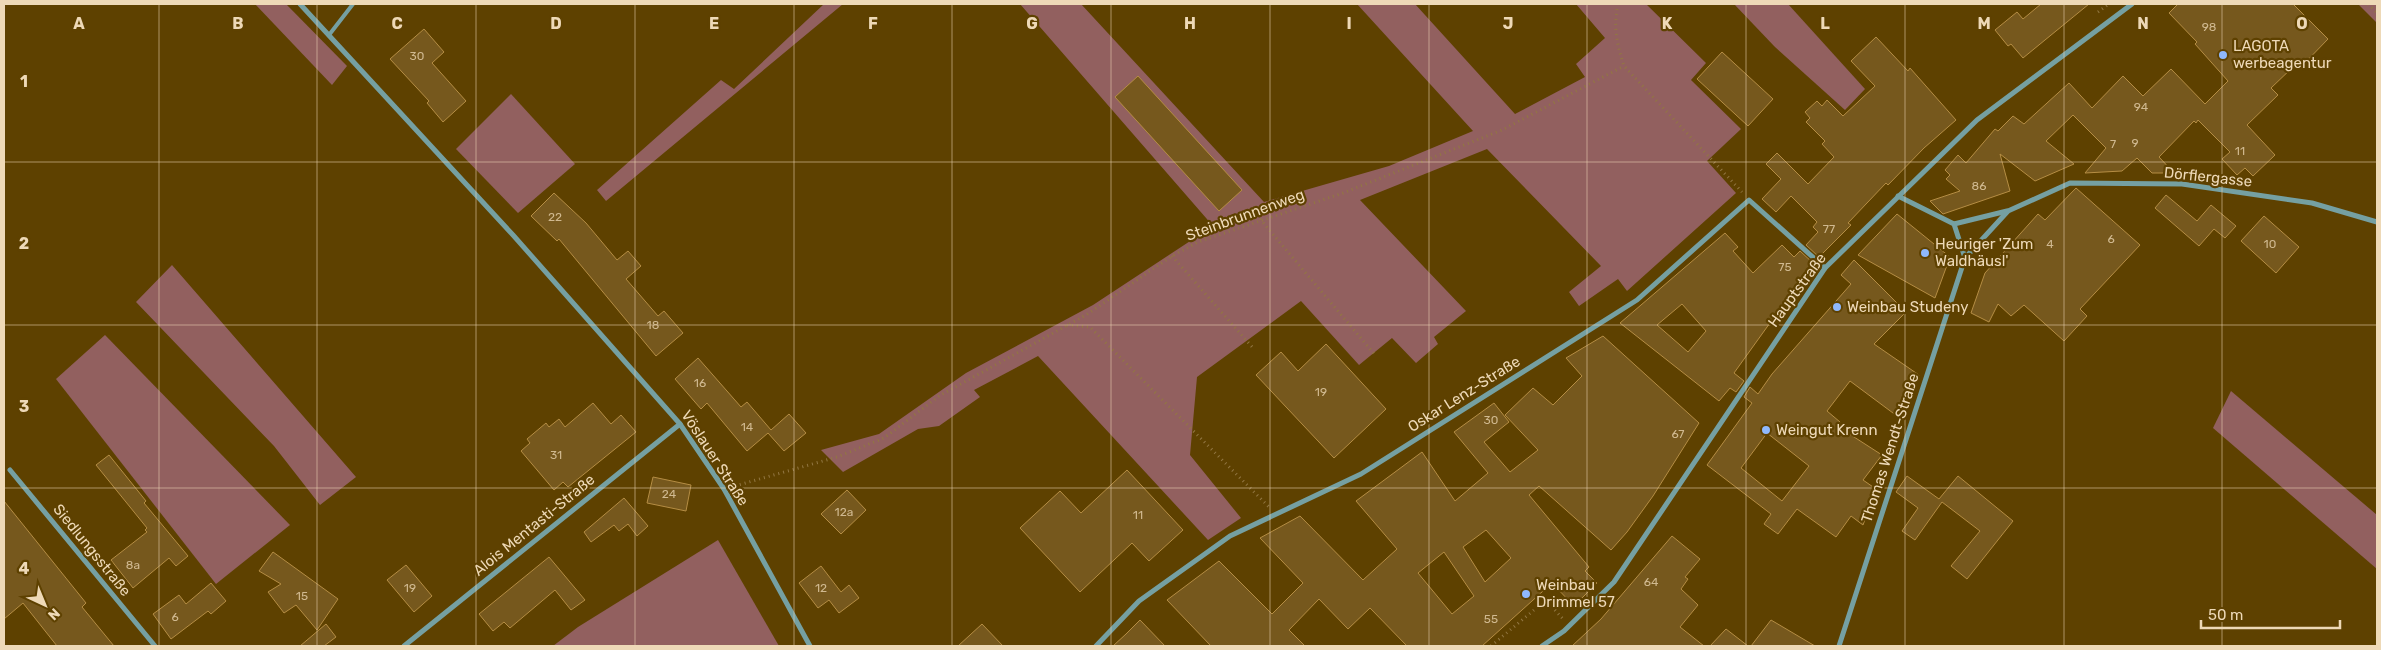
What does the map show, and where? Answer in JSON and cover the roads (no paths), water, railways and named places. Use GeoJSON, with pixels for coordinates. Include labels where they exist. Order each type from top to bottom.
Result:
{"type":"FeatureCollection","features":[{"type":"Feature","properties":{"kind":"street","name":"Vöslauer Straße"},"geometry":{"type":"LineString","coordinates":[[300,4],[513,234],[680,424],[724,490],[810,646]]}},
{"type":"Feature","properties":{"kind":"street","name":"Hauptstraße"},"geometry":{"type":"LineString","coordinates":[[1542,646],[1564,631],[1614,582],[1824,268],[1978,120],[2132,4]]}},
{"type":"Feature","properties":{"kind":"street","name":"Dörflergasse"},"geometry":{"type":"LineString","coordinates":[[1954,224],[2008,210],[2070,183],[2182,184],[2312,203],[2377,222]]}},
{"type":"Feature","properties":{"kind":"street"},"geometry":{"type":"LineString","coordinates":[[1898,196],[1954,224],[1966,258]]}},
{"type":"Feature","properties":{"kind":"street","name":"Oskar Lenz-Straße"},"geometry":{"type":"LineString","coordinates":[[1096,646],[1139,601],[1230,536],[1361,474],[1637,300],[1750,200],[1824,268]]}},
{"type":"Feature","properties":{"kind":"street","name":"Dörflergasse"},"geometry":{"type":"LineString","coordinates":[[1966,258],[2008,210]]}},
{"type":"Feature","properties":{"kind":"street","name":"Thomas Wendt-Straße"},"geometry":{"type":"LineString","coordinates":[[1839,646],[1966,258]]}},
{"type":"Feature","properties":{"kind":"street","name":"Alois Mentasti-Straße"},"geometry":{"type":"LineString","coordinates":[[404,646],[680,424]]}},
{"type":"Feature","properties":{"kind":"street","name":"Siedlungsstraße"},"geometry":{"type":"LineString","coordinates":[[10,470],[155,646]]}},
{"type":"Feature","properties":{"kind":"lane"},"geometry":{"type":"LineString","coordinates":[[329,35],[353,4]]}},
{"type":"Feature","properties":{"kind":"place","name":"LAGOTA werbeagentur"},"geometry":{"type":"Point","coordinates":[2223,55]}},
{"type":"Feature","properties":{"kind":"place","name":"Heuriger 'Zum Waldhäusl'"},"geometry":{"type":"Point","coordinates":[1925,253]}},
{"type":"Feature","properties":{"kind":"place","name":"Weinbau Studeny"},"geometry":{"type":"Point","coordinates":[1837,307]}},
{"type":"Feature","properties":{"kind":"place","name":"Weingut Krenn"},"geometry":{"type":"Point","coordinates":[1766,430]}},
{"type":"Feature","properties":{"kind":"place","name":"Weinbau Drimmel 57"},"geometry":{"type":"Point","coordinates":[1526,594]}}]}
